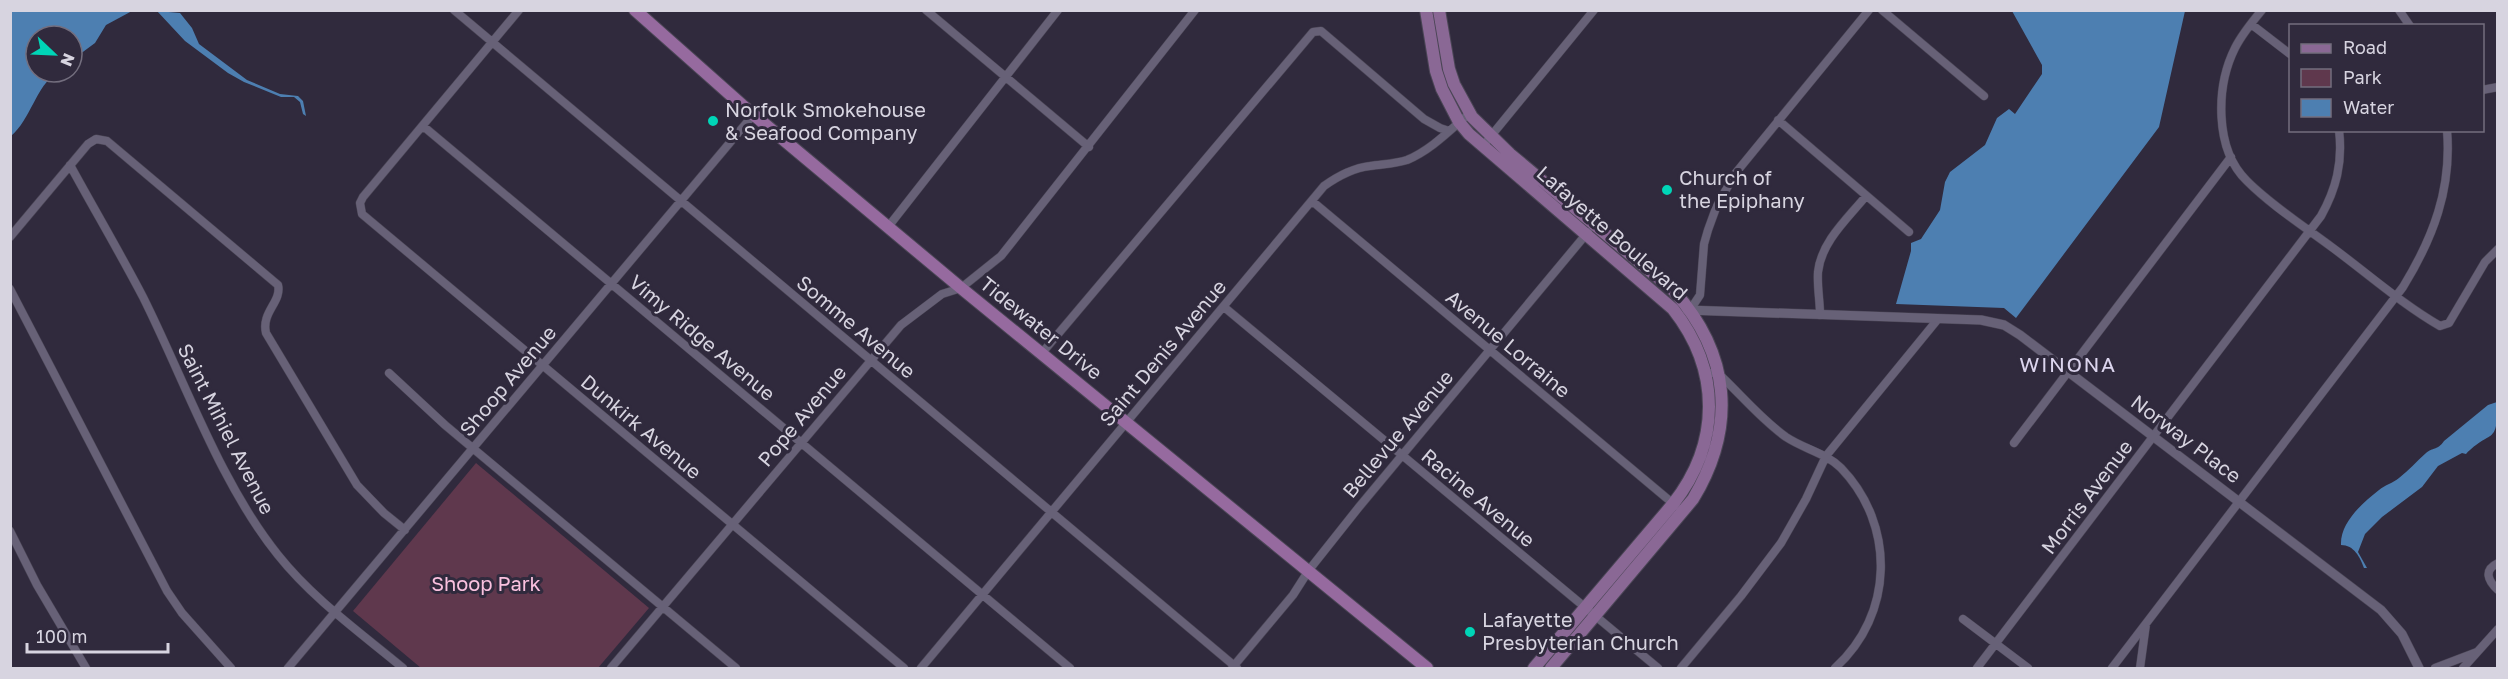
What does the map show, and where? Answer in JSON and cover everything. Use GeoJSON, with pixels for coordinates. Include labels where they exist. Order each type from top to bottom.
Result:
{"type":"FeatureCollection","features":[{"type":"Feature","properties":{"kind":"highway","name":"Tidewater Drive"},"geometry":{"type":"LineString","coordinates":[[642,13],[754,114],[888,227],[1427,669]]}},
{"type":"Feature","properties":{"kind":"main road","name":"Lafayette Boulevard"},"geometry":{"type":"LineString","coordinates":[[1426,10],[1436,71],[1442,89],[1459,122],[1482,147],[1673,309],[1692,338],[1705,373],[1709,407],[1704,444],[1691,478],[1673,504],[1534,669]]}},
{"type":"Feature","properties":{"kind":"main road","name":"Lafayette Boulevard"},"geometry":{"type":"LineString","coordinates":[[1439,10],[1449,69],[1454,84],[1470,113],[1491,136],[1674,291],[1690,310],[1710,344],[1719,375],[1722,411],[1716,451],[1705,480],[1683,512],[1551,669]]}},
{"type":"Feature","properties":{"kind":"street","name":"Somme Avenue"},"geometry":{"type":"LineString","coordinates":[[454,10],[1234,668]]}},
{"type":"Feature","properties":{"kind":"street"},"geometry":{"type":"LineString","coordinates":[[423,126],[519,10]]}},
{"type":"Feature","properties":{"kind":"street"},"geometry":{"type":"LineString","coordinates":[[926,10],[1089,147]]}},
{"type":"Feature","properties":{"kind":"street"},"geometry":{"type":"LineString","coordinates":[[888,227],[1058,10]]}},
{"type":"Feature","properties":{"kind":"street","name":"Pope Avenue"},"geometry":{"type":"LineString","coordinates":[[611,669],[901,325],[942,294],[961,288],[1001,256],[1195,10]]}},
{"type":"Feature","properties":{"kind":"street"},"geometry":{"type":"LineString","coordinates":[[1482,147],[1594,10]]}},
{"type":"Feature","properties":{"kind":"street"},"geometry":{"type":"LineString","coordinates":[[1690,310],[1700,295],[1704,244],[1716,208],[1734,175],[1869,10]]}},
{"type":"Feature","properties":{"kind":"street"},"geometry":{"type":"LineString","coordinates":[[1882,10],[1984,96]]}},
{"type":"Feature","properties":{"kind":"street"},"geometry":{"type":"LineString","coordinates":[[2262,10],[2234,49],[2223,86],[2224,135],[2231,157],[2246,180],[2396,296],[2440,326],[2447,325],[2485,262],[2498,249]]}},
{"type":"Feature","properties":{"kind":"street"},"geometry":{"type":"LineString","coordinates":[[2399,10],[2409,24]]}},
{"type":"Feature","properties":{"kind":"street"},"geometry":{"type":"LineString","coordinates":[[2251,24],[2289,53]]}},
{"type":"Feature","properties":{"kind":"street"},"geometry":{"type":"LineString","coordinates":[[1042,353],[1313,32],[1321,31],[1424,119],[1449,131]]}},
{"type":"Feature","properties":{"kind":"street","name":"Saint Denis Avenue"},"geometry":{"type":"LineString","coordinates":[[921,669],[1324,186],[1344,173],[1358,168],[1405,160],[1435,143],[1470,113]]}},
{"type":"Feature","properties":{"kind":"street","name":"Shoop Avenue"},"geometry":{"type":"LineString","coordinates":[[288,669],[754,114]]}},
{"type":"Feature","properties":{"kind":"street"},"geometry":{"type":"LineString","coordinates":[[1778,120],[1909,232]]}},
{"type":"Feature","properties":{"kind":"street","name":"Dunkirk Avenue"},"geometry":{"type":"LineString","coordinates":[[423,126],[363,197],[360,209],[363,216],[904,669]]}},
{"type":"Feature","properties":{"kind":"street","name":"Vimy Ridge Avenue"},"geometry":{"type":"LineString","coordinates":[[423,126],[1070,669]]}},
{"type":"Feature","properties":{"kind":"street","name":"Morris Avenue"},"geometry":{"type":"LineString","coordinates":[[1977,669],[2310,231],[2333,195],[2337,182],[2340,162],[2339,132]]}},
{"type":"Feature","properties":{"kind":"street"},"geometry":{"type":"LineString","coordinates":[[2112,669],[2396,296],[2421,259],[2438,218],[2448,173],[2447,132]]}},
{"type":"Feature","properties":{"kind":"street"},"geometry":{"type":"LineString","coordinates":[[10,237],[90,142],[101,139],[107,141],[276,283],[279,293],[266,316],[266,333],[357,485],[384,513],[405,530]]}},
{"type":"Feature","properties":{"kind":"street"},"geometry":{"type":"LineString","coordinates":[[2014,443],[2231,157]]}},
{"type":"Feature","properties":{"kind":"street","name":"Saint Mihiel Avenue"},"geometry":{"type":"LineString","coordinates":[[70,165],[142,297],[245,507],[280,558],[313,592],[403,669]]}},
{"type":"Feature","properties":{"kind":"street"},"geometry":{"type":"LineString","coordinates":[[1820,315],[1818,273],[1824,252],[1832,237],[1866,196]]}},
{"type":"Feature","properties":{"kind":"street","name":"Avenue Lorraine"},"geometry":{"type":"LineString","coordinates":[[1312,201],[1683,512]]}},
{"type":"Feature","properties":{"kind":"street","name":"Bellevue Avenue"},"geometry":{"type":"LineString","coordinates":[[1234,668],[1401,456],[1595,224]]}},
{"type":"Feature","properties":{"kind":"street"},"geometry":{"type":"LineString","coordinates":[[10,289],[167,591],[231,669]]}},
{"type":"Feature","properties":{"kind":"street","name":"Racine Avenue"},"geometry":{"type":"LineString","coordinates":[[1224,307],[1658,669]]}},
{"type":"Feature","properties":{"kind":"street","name":"Norway Place"},"geometry":{"type":"LineString","coordinates":[[1673,309],[1981,320],[2004,325],[2381,610],[2403,634],[2419,669]]}},
{"type":"Feature","properties":{"kind":"street"},"geometry":{"type":"LineString","coordinates":[[1681,669],[1759,574],[1781,543],[1806,499],[1826,456],[1938,319]]}},
{"type":"Feature","properties":{"kind":"street"},"geometry":{"type":"LineString","coordinates":[[389,373],[474,448],[736,669]]}},
{"type":"Feature","properties":{"kind":"street"},"geometry":{"type":"LineString","coordinates":[[1705,373],[1719,375],[1786,436],[1826,456],[1860,491],[1869,507],[1875,523],[1882,559],[1879,595],[1874,613],[1856,646],[1836,669]]}},
{"type":"Feature","properties":{"kind":"street"},"geometry":{"type":"LineString","coordinates":[[10,531],[37,585],[87,669]]}},
{"type":"Feature","properties":{"kind":"street"},"geometry":{"type":"LineString","coordinates":[[2498,563],[2490,568],[2488,573],[2491,584],[2498,590]]}},
{"type":"Feature","properties":{"kind":"street"},"geometry":{"type":"LineString","coordinates":[[1963,619],[2028,669]]}},
{"type":"Feature","properties":{"kind":"street"},"geometry":{"type":"LineString","coordinates":[[2140,669],[2146,623]]}},
{"type":"Feature","properties":{"kind":"street"},"geometry":{"type":"LineString","coordinates":[[2463,669],[2498,629]]}},
{"type":"Feature","properties":{"kind":"street"},"geometry":{"type":"LineString","coordinates":[[2435,669],[2467,658],[2481,650]]}},
{"type":"Feature","properties":{"kind":"green space","name":"Shoop Park"},"geometry":{"type":"Polygon","coordinates":[[[476,463],[649,608],[598,668],[421,668],[353,611],[476,463]]]}},
{"type":"Feature","properties":{"kind":"water"},"geometry":{"type":"Polygon","coordinates":[[[11,10],[132,11],[106,25],[95,43],[84,51],[84,24],[24,24],[24,84],[45,84],[24,121],[11,136],[11,10]]]}},
{"type":"Feature","properties":{"kind":"water"},"geometry":{"type":"Polygon","coordinates":[[[157,11],[180,13],[192,28],[199,44],[247,80],[280,94],[298,96],[303,101],[306,116],[303,114],[300,102],[294,97],[281,97],[228,73],[185,41],[157,11]]]}},
{"type":"Feature","properties":{"kind":"water"},"geometry":{"type":"Polygon","coordinates":[[[2012,11],[2185,11],[2159,127],[2016,318],[2004,308],[1896,304],[1911,251],[1911,243],[1921,239],[1940,210],[1945,182],[1950,172],[1985,145],[1997,118],[2009,109],[2015,114],[2042,74],[2042,65],[2012,11]]]}},
{"type":"Feature","properties":{"kind":"water"},"geometry":{"type":"Polygon","coordinates":[[[2497,402],[2496,425],[2491,435],[2466,454],[2462,453],[2438,466],[2422,487],[2382,517],[2365,534],[2358,552],[2367,568],[2364,568],[2353,549],[2341,545],[2344,529],[2353,514],[2372,495],[2399,478],[2426,453],[2439,446],[2488,405],[2497,402]]]}},
{"type":"Feature","properties":{"kind":"place","name":"Norfolk Smokehouse & Seafood Company"},"geometry":{"type":"Point","coordinates":[713,121]}},
{"type":"Feature","properties":{"kind":"place","name":"Church of the Epiphany"},"geometry":{"type":"Point","coordinates":[1667,190]}},
{"type":"Feature","properties":{"kind":"place","name":"Lafayette Presbyterian Church"},"geometry":{"type":"Point","coordinates":[1470,632]}},
{"type":"Feature","properties":{"kind":"district","name":"WINONA"},"geometry":{"type":"Point","coordinates":[2068,365]}}]}
